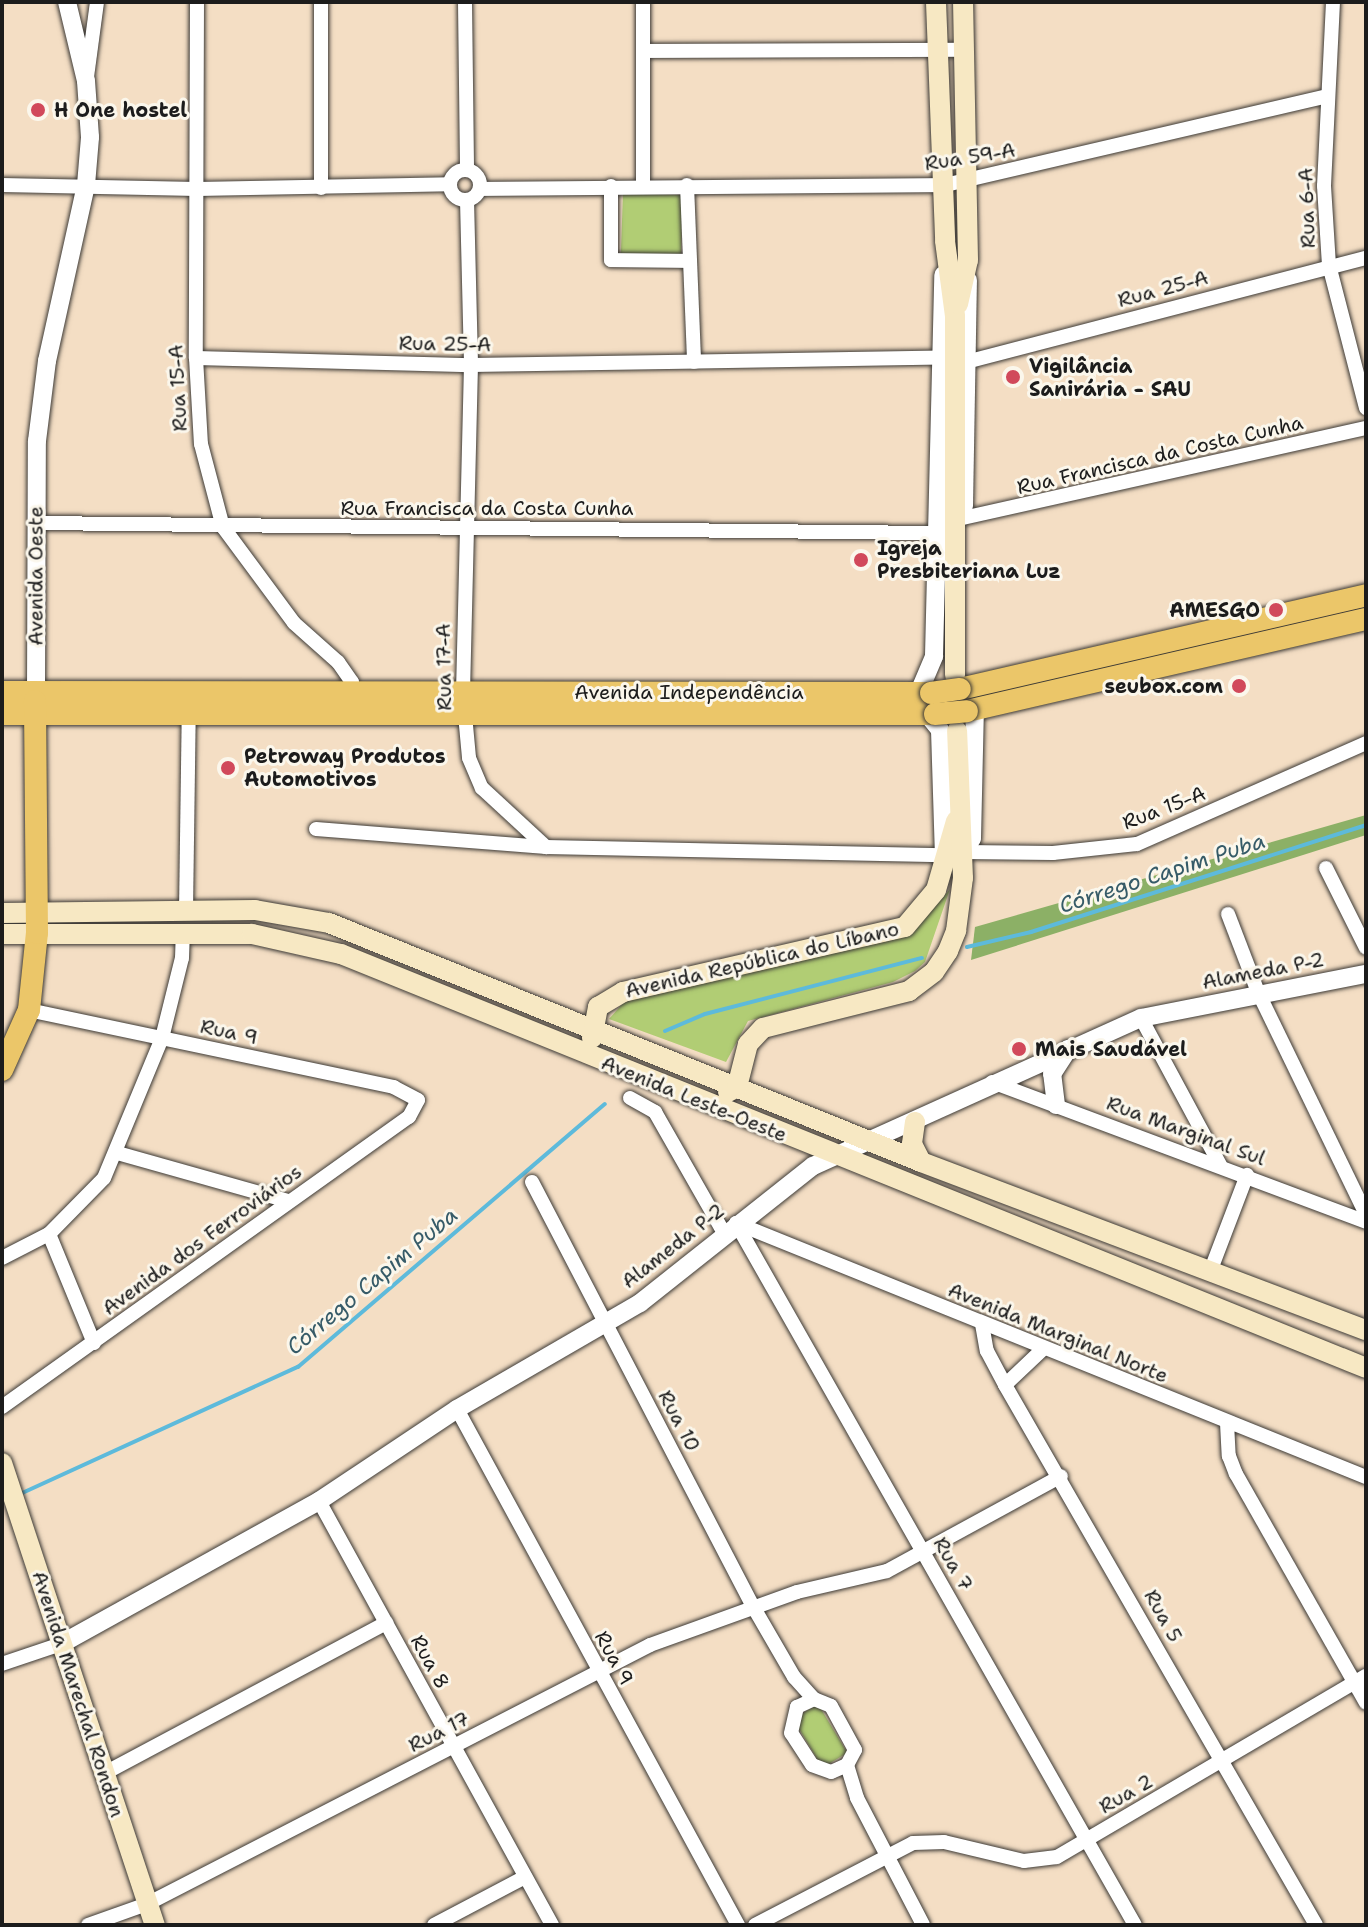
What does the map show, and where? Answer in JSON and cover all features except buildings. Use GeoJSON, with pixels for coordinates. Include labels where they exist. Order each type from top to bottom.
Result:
{"type":"FeatureCollection","features":[{"type":"Feature","properties":{"kind":"main road"},"geometry":{"type":"LineString","coordinates":[[936,2],[945,241],[955,316],[964,683]]}},
{"type":"Feature","properties":{"kind":"main road"},"geometry":{"type":"LineString","coordinates":[[955,316],[968,260],[963,2]]}},
{"type":"Feature","properties":{"kind":"main road","name":"Avenida Independência"},"geometry":{"type":"LineString","coordinates":[[2,692],[35,703],[189,703],[333,714],[464,704],[928,704],[966,717],[1366,595]]}},
{"type":"Feature","properties":{"kind":"main road","name":"Avenida Independência"},"geometry":{"type":"LineString","coordinates":[[928,704],[964,683],[1235,637],[1366,619]]}},
{"type":"Feature","properties":{"kind":"main road","name":"Avenida Independência"},"geometry":{"type":"LineString","coordinates":[[189,703],[353,688],[464,704]]}},
{"type":"Feature","properties":{"kind":"main road","name":"Avenida Independência"},"geometry":{"type":"LineString","coordinates":[[2,714],[35,703]]}},
{"type":"Feature","properties":{"kind":"main road","name":"Avenida Oeste"},"geometry":{"type":"LineString","coordinates":[[2,1070],[29,1010],[38,923],[35,703]]}},
{"type":"Feature","properties":{"kind":"main road","name":"Avenida República do Líbano"},"geometry":{"type":"LineString","coordinates":[[737,1087],[748,1044],[763,1028],[889,999],[934,972],[956,931],[954,854],[966,717]]}},
{"type":"Feature","properties":{"kind":"main road","name":"Avenida República do Líbano"},"geometry":{"type":"LineString","coordinates":[[591,1028],[598,1007],[623,992],[905,927],[936,890],[954,854]]}},
{"type":"Feature","properties":{"kind":"main road","name":"Avenida Leste-Oeste"},"geometry":{"type":"LineString","coordinates":[[2,934],[38,923],[185,921],[255,910],[329,923],[921,1162],[1366,1330]]}},
{"type":"Feature","properties":{"kind":"main road","name":"Avenida Leste-Oeste"},"geometry":{"type":"LineString","coordinates":[[2,913],[38,923]]}},
{"type":"Feature","properties":{"kind":"main road","name":"Avenida Leste-Oeste"},"geometry":{"type":"LineString","coordinates":[[185,921],[264,935],[341,954],[834,1156],[1366,1368]]}},
{"type":"Feature","properties":{"kind":"main road"},"geometry":{"type":"LineString","coordinates":[[591,1028],[604,1061]]}},
{"type":"Feature","properties":{"kind":"main road"},"geometry":{"type":"LineString","coordinates":[[647,1079],[667,1077],[722,1094],[737,1087]]}},
{"type":"Feature","properties":{"kind":"main road"},"geometry":{"type":"LineString","coordinates":[[915,1122],[911,1138],[921,1162]]}},
{"type":"Feature","properties":{"kind":"main road","name":"Avenida Marechal Rondon"},"geometry":{"type":"LineString","coordinates":[[4,1468],[155,1925]]}},
{"type":"Feature","properties":{"kind":"street","name":"Avenida Oeste"},"geometry":{"type":"LineString","coordinates":[[35,703],[37,441],[47,361],[86,185],[90,137],[86,81],[67,2]]}},
{"type":"Feature","properties":{"kind":"street","name":"Avenida Oeste"},"geometry":{"type":"LineString","coordinates":[[86,81],[97,2]]}},
{"type":"Feature","properties":{"kind":"street","name":"Rua 15-A"},"geometry":{"type":"LineString","coordinates":[[197,2],[196,358],[201,444],[223,527],[294,623],[338,662],[353,688]]}},
{"type":"Feature","properties":{"kind":"street"},"geometry":{"type":"LineString","coordinates":[[321,2],[321,188]]}},
{"type":"Feature","properties":{"kind":"street"},"geometry":{"type":"LineString","coordinates":[[465,2],[467,169]]}},
{"type":"Feature","properties":{"kind":"street"},"geometry":{"type":"LineString","coordinates":[[643,2],[643,184]]}},
{"type":"Feature","properties":{"kind":"street","name":"Rua 6-A"},"geometry":{"type":"LineString","coordinates":[[1333,2],[1324,186],[1329,265],[1366,408]]}},
{"type":"Feature","properties":{"kind":"street"},"geometry":{"type":"LineString","coordinates":[[643,51],[963,50]]}},
{"type":"Feature","properties":{"kind":"street","name":"Rua 59-A"},"geometry":{"type":"LineString","coordinates":[[481,189],[643,184],[945,185],[1327,96]]}},
{"type":"Feature","properties":{"kind":"street"},"geometry":{"type":"LineString","coordinates":[[467,169],[479,177],[481,189],[467,200],[454,196],[450,184],[456,172],[467,169]]}},
{"type":"Feature","properties":{"kind":"street"},"geometry":{"type":"LineString","coordinates":[[2,185],[197,189],[450,184]]}},
{"type":"Feature","properties":{"kind":"street"},"geometry":{"type":"LineString","coordinates":[[687,185],[694,362]]}},
{"type":"Feature","properties":{"kind":"street"},"geometry":{"type":"LineString","coordinates":[[611,186],[611,260],[689,261]]}},
{"type":"Feature","properties":{"kind":"street","name":"Rua 17-A"},"geometry":{"type":"LineString","coordinates":[[467,200],[471,365],[463,526],[464,704],[476,778],[546,847]]}},
{"type":"Feature","properties":{"kind":"street"},"geometry":{"type":"LineString","coordinates":[[928,704],[934,656],[945,241]]}},
{"type":"Feature","properties":{"kind":"street","name":"Rua 25-A"},"geometry":{"type":"LineString","coordinates":[[970,361],[1329,265],[1366,258]]}},
{"type":"Feature","properties":{"kind":"street"},"geometry":{"type":"LineString","coordinates":[[964,683],[963,518],[970,361],[968,260]]}},
{"type":"Feature","properties":{"kind":"street","name":"Rua 25-A"},"geometry":{"type":"LineString","coordinates":[[196,358],[471,365],[942,358]]}},
{"type":"Feature","properties":{"kind":"street","name":"Rua Francisca da Costa Cunha"},"geometry":{"type":"LineString","coordinates":[[963,518],[1366,428]]}},
{"type":"Feature","properties":{"kind":"street","name":"Rua Francisca da Costa Cunha"},"geometry":{"type":"LineString","coordinates":[[37,523],[937,533]]}},
{"type":"Feature","properties":{"kind":"street"},"geometry":{"type":"LineString","coordinates":[[333,714],[353,688]]}},
{"type":"Feature","properties":{"kind":"street"},"geometry":{"type":"LineString","coordinates":[[2,1258],[49,1234],[89,1199],[117,1153],[162,1038],[182,958],[185,921],[189,703]]}},
{"type":"Feature","properties":{"kind":"street","name":"Avenida República do Líbano"},"geometry":{"type":"LineString","coordinates":[[928,704],[940,730],[954,854]]}},
{"type":"Feature","properties":{"kind":"street","name":"Avenida República do Líbano"},"geometry":{"type":"LineString","coordinates":[[954,854],[972,838],[966,717]]}},
{"type":"Feature","properties":{"kind":"street","name":"Rua 15-A"},"geometry":{"type":"LineString","coordinates":[[954,854],[1053,853],[1137,844],[1366,743]]}},
{"type":"Feature","properties":{"kind":"street"},"geometry":{"type":"LineString","coordinates":[[316,829],[546,847],[954,854]]}},
{"type":"Feature","properties":{"kind":"street"},"geometry":{"type":"LineString","coordinates":[[1326,868],[1366,948]]}},
{"type":"Feature","properties":{"kind":"street"},"geometry":{"type":"LineString","coordinates":[[1228,914],[1258,992],[1366,1214]]}},
{"type":"Feature","properties":{"kind":"street","name":"Alameda P-2"},"geometry":{"type":"LineString","coordinates":[[2,1664],[61,1644],[319,1501],[457,1409],[675,1277],[730,1228],[834,1156],[915,1122],[991,1082],[1141,1018],[1258,992],[1366,974]]}},
{"type":"Feature","properties":{"kind":"street","name":"Rua 9"},"geometry":{"type":"LineString","coordinates":[[29,1010],[394,1087],[418,1100]]}},
{"type":"Feature","properties":{"kind":"street"},"geometry":{"type":"LineString","coordinates":[[1141,1018],[1220,1165]]}},
{"type":"Feature","properties":{"kind":"street"},"geometry":{"type":"LineString","coordinates":[[1056,1105],[1052,1074],[1068,1048]]}},
{"type":"Feature","properties":{"kind":"street","name":"Rua Marginal Sul"},"geometry":{"type":"LineString","coordinates":[[991,1082],[1247,1175],[1366,1222]]}},
{"type":"Feature","properties":{"kind":"street","name":"Rua 7"},"geometry":{"type":"LineString","coordinates":[[630,1098],[655,1112],[730,1228],[925,1555],[1135,1925]]}},
{"type":"Feature","properties":{"kind":"street","name":"Avenida dos Ferroviários"},"geometry":{"type":"LineString","coordinates":[[2,1407],[409,1117],[418,1100]]}},
{"type":"Feature","properties":{"kind":"street"},"geometry":{"type":"LineString","coordinates":[[117,1153],[288,1201]]}},
{"type":"Feature","properties":{"kind":"street"},"geometry":{"type":"LineString","coordinates":[[1210,1272],[1247,1175]]}},
{"type":"Feature","properties":{"kind":"street","name":"Rua 10"},"geometry":{"type":"LineString","coordinates":[[532,1182],[754,1608],[794,1677],[814,1699]]}},
{"type":"Feature","properties":{"kind":"street","name":"Avenida Marginal Norte"},"geometry":{"type":"LineString","coordinates":[[730,1228],[982,1324],[1366,1477]]}},
{"type":"Feature","properties":{"kind":"street"},"geometry":{"type":"LineString","coordinates":[[49,1234],[94,1343]]}},
{"type":"Feature","properties":{"kind":"street","name":"Rua 5"},"geometry":{"type":"LineString","coordinates":[[982,1324],[987,1351],[1005,1385],[1061,1476],[1316,1925]]}},
{"type":"Feature","properties":{"kind":"street"},"geometry":{"type":"LineString","coordinates":[[1005,1385],[1042,1350]]}},
{"type":"Feature","properties":{"kind":"street","name":"Rua 9"},"geometry":{"type":"LineString","coordinates":[[457,1409],[738,1925]]}},
{"type":"Feature","properties":{"kind":"street"},"geometry":{"type":"LineString","coordinates":[[1227,1423],[1229,1456],[1236,1474],[1360,1679],[1366,1703]]}},
{"type":"Feature","properties":{"kind":"street","name":"Rua 17"},"geometry":{"type":"LineString","coordinates":[[88,1925],[147,1904],[650,1645],[754,1608],[887,1571],[925,1555],[1061,1476]]}},
{"type":"Feature","properties":{"kind":"street","name":"Rua 8"},"geometry":{"type":"LineString","coordinates":[[319,1501],[552,1925]]}},
{"type":"Feature","properties":{"kind":"street"},"geometry":{"type":"LineString","coordinates":[[105,1773],[386,1623]]}},
{"type":"Feature","properties":{"kind":"street","name":"Rua 10"},"geometry":{"type":"LineString","coordinates":[[794,1677],[797,1707]]}},
{"type":"Feature","properties":{"kind":"street","name":"Rua 2"},"geometry":{"type":"LineString","coordinates":[[755,1925],[913,1843],[944,1842],[1024,1861],[1057,1857],[1360,1679]]}},
{"type":"Feature","properties":{"kind":"street"},"geometry":{"type":"LineString","coordinates":[[831,1772],[847,1765],[855,1750],[847,1726],[831,1706],[814,1699],[797,1707],[791,1733],[812,1765],[831,1772],[857,1798]]}},
{"type":"Feature","properties":{"kind":"street"},"geometry":{"type":"LineString","coordinates":[[847,1765],[857,1798],[923,1925]]}},
{"type":"Feature","properties":{"kind":"street"},"geometry":{"type":"LineString","coordinates":[[434,1925],[525,1877]]}},
{"type":"Feature","properties":{"kind":"green space"},"geometry":{"type":"Polygon","coordinates":[[[623,193],[683,195],[681,260],[621,258],[623,193]]]}},
{"type":"Feature","properties":{"kind":"green space"},"geometry":{"type":"Polygon","coordinates":[[[1366,815],[1366,835],[971,960],[975,927],[1366,815]]]}},
{"type":"Feature","properties":{"kind":"green space"},"geometry":{"type":"Polygon","coordinates":[[[950,889],[925,962],[915,971],[893,982],[748,1021],[726,1062],[609,1019],[625,1001],[910,935],[950,889]]]}},
{"type":"Feature","properties":{"kind":"green space"},"geometry":{"type":"Polygon","coordinates":[[[818,1704],[847,1753],[822,1768],[793,1719],[818,1704]]]}},
{"type":"Feature","properties":{"kind":"waterway","name":"Córrego Capim Puba"},"geometry":{"type":"LineString","coordinates":[[967,947],[1031,932],[1366,825]]}},
{"type":"Feature","properties":{"kind":"waterway","name":"Córrego Capim Puba"},"geometry":{"type":"LineString","coordinates":[[665,1031],[705,1014],[922,958]]}},
{"type":"Feature","properties":{"kind":"waterway","name":"Córrego Capim Puba"},"geometry":{"type":"LineString","coordinates":[[20,1494],[298,1367],[605,1104]]}},
{"type":"Feature","properties":{"kind":"place","name":"H One hostel"},"geometry":{"type":"Point","coordinates":[38,110]}},
{"type":"Feature","properties":{"kind":"place","name":"Vigilância Sanirária - SAU"},"geometry":{"type":"Point","coordinates":[1013,377]}},
{"type":"Feature","properties":{"kind":"place","name":"Igreja Presbiteriana Luz"},"geometry":{"type":"Point","coordinates":[861,560]}},
{"type":"Feature","properties":{"kind":"place","name":"AMESGO"},"geometry":{"type":"Point","coordinates":[1276,610]}},
{"type":"Feature","properties":{"kind":"place","name":"seubox.com"},"geometry":{"type":"Point","coordinates":[1239,686]}},
{"type":"Feature","properties":{"kind":"place","name":"Petroway Produtos Automotivos"},"geometry":{"type":"Point","coordinates":[228,768]}},
{"type":"Feature","properties":{"kind":"place","name":"Mais Saudável"},"geometry":{"type":"Point","coordinates":[1019,1049]}}]}
